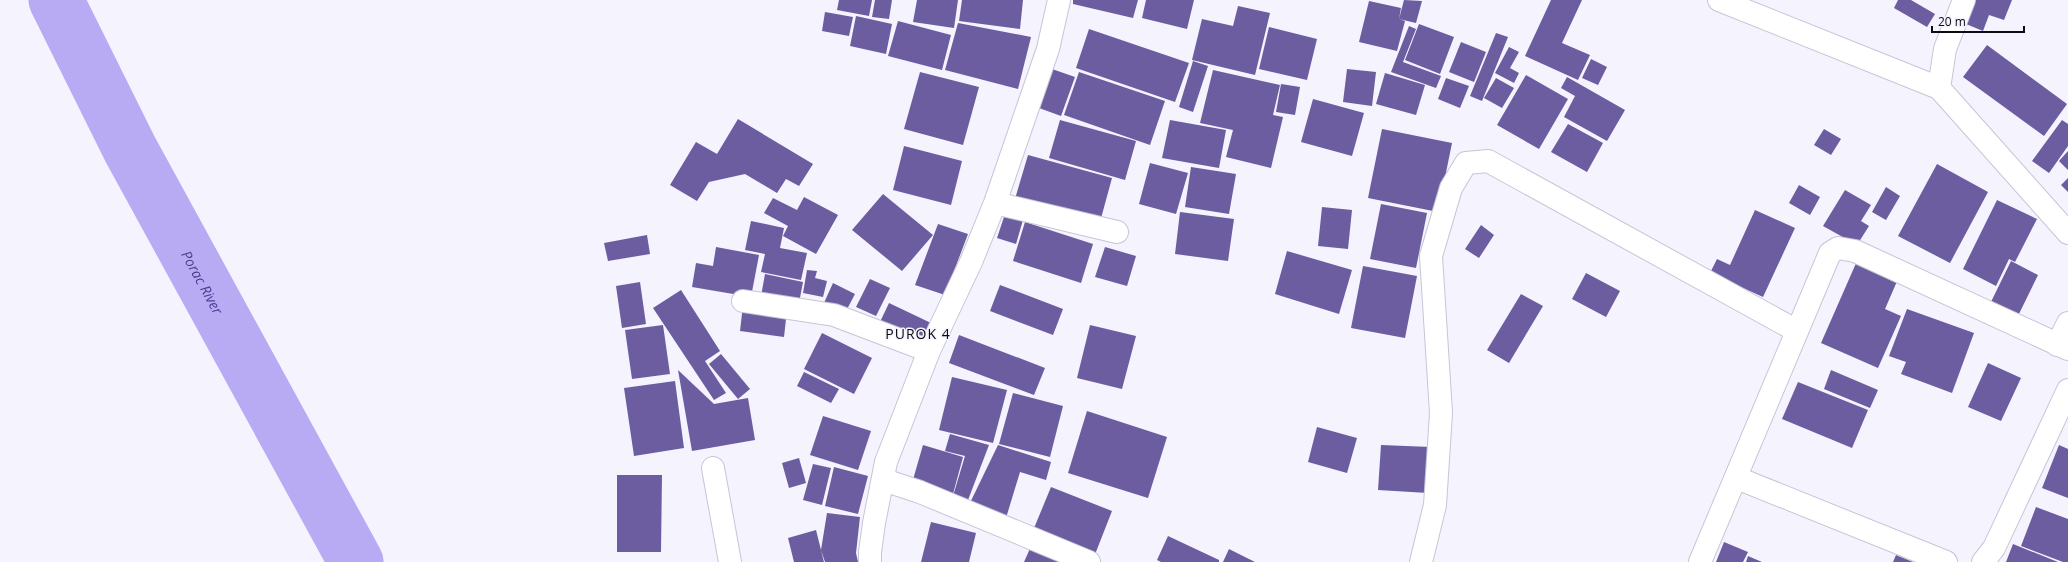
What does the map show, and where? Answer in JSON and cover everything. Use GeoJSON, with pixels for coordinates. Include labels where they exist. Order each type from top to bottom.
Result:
{"type":"FeatureCollection","features":[{"type":"Feature","properties":{"kind":"street"},"geometry":{"type":"LineString","coordinates":[[870,562],[874,523],[884,480],[886,462],[929,351],[971,262],[995,203],[1048,49],[1058,0]]}},
{"type":"Feature","properties":{"kind":"street"},"geometry":{"type":"LineString","coordinates":[[1719,0],[1939,88],[2068,233]]}},
{"type":"Feature","properties":{"kind":"street"},"geometry":{"type":"LineString","coordinates":[[1939,88],[1944,49],[1964,0]]}},
{"type":"Feature","properties":{"kind":"street"},"geometry":{"type":"LineString","coordinates":[[1421,562],[1435,505],[1441,414],[1431,256],[1451,188],[1466,163],[1488,161],[1798,331]]}},
{"type":"Feature","properties":{"kind":"street"},"geometry":{"type":"LineString","coordinates":[[995,203],[1117,232]]}},
{"type":"Feature","properties":{"kind":"street"},"geometry":{"type":"LineString","coordinates":[[1700,562],[1737,478],[1830,253],[1838,248],[1854,252],[2063,347],[2068,323]]}},
{"type":"Feature","properties":{"kind":"street"},"geometry":{"type":"LineString","coordinates":[[743,301],[834,315],[929,351]]}},
{"type":"Feature","properties":{"kind":"street"},"geometry":{"type":"LineString","coordinates":[[1983,562],[1994,548],[2068,390]]}},
{"type":"Feature","properties":{"kind":"street"},"geometry":{"type":"LineString","coordinates":[[713,468],[730,562]]}},
{"type":"Feature","properties":{"kind":"street"},"geometry":{"type":"LineString","coordinates":[[1737,478],[1946,562]]}},
{"type":"Feature","properties":{"kind":"street"},"geometry":{"type":"LineString","coordinates":[[884,480],[920,492],[1089,562]]}},
{"type":"Feature","properties":{"kind":"building"},"geometry":{"type":"Polygon","coordinates":[[[839,0],[872,0],[869,16],[837,10],[839,0]]]}},
{"type":"Feature","properties":{"kind":"building"},"geometry":{"type":"Polygon","coordinates":[[[875,0],[892,0],[889,19],[872,17],[875,0]]]}},
{"type":"Feature","properties":{"kind":"building"},"geometry":{"type":"Polygon","coordinates":[[[917,0],[958,0],[954,28],[913,22],[917,0]]]}},
{"type":"Feature","properties":{"kind":"building"},"geometry":{"type":"Polygon","coordinates":[[[962,0],[1023,0],[1020,29],[959,21],[962,0]]]}},
{"type":"Feature","properties":{"kind":"building"},"geometry":{"type":"Polygon","coordinates":[[[1073,0],[1138,0],[1133,18],[1073,4],[1073,0]]]}},
{"type":"Feature","properties":{"kind":"building"},"geometry":{"type":"Polygon","coordinates":[[[1146,0],[1194,0],[1187,29],[1142,18],[1146,0]]]}},
{"type":"Feature","properties":{"kind":"building"},"geometry":{"type":"Polygon","coordinates":[[[1404,0],[1422,1],[1416,23],[1399,19],[1404,0]]]}},
{"type":"Feature","properties":{"kind":"building"},"geometry":{"type":"Polygon","coordinates":[[[1551,0],[1582,0],[1562,43],[1590,55],[1578,80],[1525,56],[1551,0]]]}},
{"type":"Feature","properties":{"kind":"building"},"geometry":{"type":"Polygon","coordinates":[[[1898,0],[1911,0],[1935,14],[1927,27],[1894,8],[1898,0]]]}},
{"type":"Feature","properties":{"kind":"building"},"geometry":{"type":"Polygon","coordinates":[[[1975,0],[2012,0],[2004,20],[1989,15],[1983,31],[1966,24],[1975,0]]]}},
{"type":"Feature","properties":{"kind":"building"},"geometry":{"type":"Polygon","coordinates":[[[1369,1],[1401,8],[1399,19],[1405,21],[1397,51],[1359,42],[1369,1]]]}},
{"type":"Feature","properties":{"kind":"building"},"geometry":{"type":"Polygon","coordinates":[[[1238,6],[1270,13],[1255,75],[1192,60],[1202,19],[1233,26],[1238,6]]]}},
{"type":"Feature","properties":{"kind":"building"},"geometry":{"type":"Polygon","coordinates":[[[825,12],[853,17],[849,36],[822,31],[825,12]]]}},
{"type":"Feature","properties":{"kind":"building"},"geometry":{"type":"Polygon","coordinates":[[[856,16],[892,24],[886,54],[850,46],[856,16]]]}},
{"type":"Feature","properties":{"kind":"building"},"geometry":{"type":"Polygon","coordinates":[[[898,21],[951,35],[942,70],[888,56],[898,21]]]}},
{"type":"Feature","properties":{"kind":"building"},"geometry":{"type":"Polygon","coordinates":[[[958,23],[1031,37],[1018,89],[945,70],[958,23]]]}},
{"type":"Feature","properties":{"kind":"building"},"geometry":{"type":"Polygon","coordinates":[[[1419,24],[1454,37],[1440,74],[1405,60],[1419,24]]]}},
{"type":"Feature","properties":{"kind":"building"},"geometry":{"type":"Polygon","coordinates":[[[1409,26],[1416,29],[1403,62],[1441,76],[1436,88],[1391,72],[1409,26]]]}},
{"type":"Feature","properties":{"kind":"building"},"geometry":{"type":"Polygon","coordinates":[[[1269,27],[1317,39],[1307,80],[1259,69],[1269,27]]]}},
{"type":"Feature","properties":{"kind":"building"},"geometry":{"type":"Polygon","coordinates":[[[1089,29],[1189,63],[1175,102],[1076,68],[1089,29]]]}},
{"type":"Feature","properties":{"kind":"building"},"geometry":{"type":"Polygon","coordinates":[[[1496,33],[1508,37],[1482,101],[1470,96],[1496,33]]]}},
{"type":"Feature","properties":{"kind":"building"},"geometry":{"type":"Polygon","coordinates":[[[1461,42],[1486,52],[1474,82],[1449,72],[1461,42]]]}},
{"type":"Feature","properties":{"kind":"building"},"geometry":{"type":"Polygon","coordinates":[[[1987,45],[2067,104],[2044,136],[1963,77],[1987,45]]]}},
{"type":"Feature","properties":{"kind":"building"},"geometry":{"type":"Polygon","coordinates":[[[1509,47],[1519,52],[1510,68],[1519,73],[1514,83],[1495,73],[1509,47]]]}},
{"type":"Feature","properties":{"kind":"building"},"geometry":{"type":"Polygon","coordinates":[[[1591,59],[1607,67],[1598,85],[1582,78],[1591,59]]]}},
{"type":"Feature","properties":{"kind":"building"},"geometry":{"type":"Polygon","coordinates":[[[1193,61],[1208,66],[1193,112],[1179,107],[1193,61]]]}},
{"type":"Feature","properties":{"kind":"building"},"geometry":{"type":"Polygon","coordinates":[[[1052,69],[1075,77],[1061,116],[1039,108],[1052,69]]]}},
{"type":"Feature","properties":{"kind":"building"},"geometry":{"type":"Polygon","coordinates":[[[1347,69],[1376,72],[1372,106],[1343,102],[1347,69]]]}},
{"type":"Feature","properties":{"kind":"building"},"geometry":{"type":"Polygon","coordinates":[[[1213,70],[1280,85],[1273,115],[1283,117],[1271,168],[1226,157],[1233,130],[1200,123],[1213,70]]]}},
{"type":"Feature","properties":{"kind":"building"},"geometry":{"type":"Polygon","coordinates":[[[920,72],[979,87],[963,145],[904,129],[920,72]]]}},
{"type":"Feature","properties":{"kind":"building"},"geometry":{"type":"Polygon","coordinates":[[[1079,72],[1165,101],[1150,145],[1064,115],[1079,72]]]}},
{"type":"Feature","properties":{"kind":"building"},"geometry":{"type":"Polygon","coordinates":[[[1385,73],[1425,85],[1416,115],[1376,104],[1385,73]]]}},
{"type":"Feature","properties":{"kind":"building"},"geometry":{"type":"Polygon","coordinates":[[[1526,75],[1568,99],[1539,149],[1497,125],[1526,75]]]}},
{"type":"Feature","properties":{"kind":"building"},"geometry":{"type":"Polygon","coordinates":[[[1567,77],[1625,110],[1607,141],[1564,117],[1575,96],[1561,88],[1567,77]]]}},
{"type":"Feature","properties":{"kind":"building"},"geometry":{"type":"Polygon","coordinates":[[[1446,78],[1469,86],[1460,108],[1438,99],[1446,78]]]}},
{"type":"Feature","properties":{"kind":"building"},"geometry":{"type":"Polygon","coordinates":[[[1496,78],[1514,88],[1502,108],[1484,98],[1496,78]]]}},
{"type":"Feature","properties":{"kind":"building"},"geometry":{"type":"Polygon","coordinates":[[[1281,84],[1300,87],[1295,115],[1276,112],[1281,84]]]}},
{"type":"Feature","properties":{"kind":"building"},"geometry":{"type":"Polygon","coordinates":[[[1313,99],[1364,113],[1352,156],[1301,142],[1313,99]]]}},
{"type":"Feature","properties":{"kind":"building"},"geometry":{"type":"Polygon","coordinates":[[[738,119],[813,164],[799,186],[786,179],[777,193],[745,174],[709,182],[697,201],[670,185],[696,142],[717,154],[738,119]]]}},
{"type":"Feature","properties":{"kind":"building"},"geometry":{"type":"Polygon","coordinates":[[[1060,120],[1136,141],[1125,180],[1049,158],[1060,120]]]}},
{"type":"Feature","properties":{"kind":"building"},"geometry":{"type":"Polygon","coordinates":[[[1170,120],[1226,130],[1219,168],[1162,158],[1170,120]]]}},
{"type":"Feature","properties":{"kind":"building"},"geometry":{"type":"Polygon","coordinates":[[[2062,120],[2068,124],[2068,146],[2049,173],[2032,161],[2062,120]]]}},
{"type":"Feature","properties":{"kind":"building"},"geometry":{"type":"Polygon","coordinates":[[[1568,124],[1603,143],[1587,172],[1551,152],[1568,124]]]}},
{"type":"Feature","properties":{"kind":"building"},"geometry":{"type":"Polygon","coordinates":[[[1382,129],[1452,143],[1438,212],[1368,198],[1382,129]]]}},
{"type":"Feature","properties":{"kind":"building"},"geometry":{"type":"Polygon","coordinates":[[[1824,129],[1841,139],[1831,155],[1814,145],[1824,129]]]}},
{"type":"Feature","properties":{"kind":"building"},"geometry":{"type":"Polygon","coordinates":[[[904,146],[962,161],[951,205],[893,190],[904,146]]]}},
{"type":"Feature","properties":{"kind":"building"},"geometry":{"type":"Polygon","coordinates":[[[2068,151],[2068,170],[2059,161],[2068,151]]]}},
{"type":"Feature","properties":{"kind":"building"},"geometry":{"type":"Polygon","coordinates":[[[1028,155],[1112,178],[1100,222],[1015,199],[1028,155]]]}},
{"type":"Feature","properties":{"kind":"building"},"geometry":{"type":"Polygon","coordinates":[[[1150,163],[1188,173],[1176,214],[1139,204],[1150,163]]]}},
{"type":"Feature","properties":{"kind":"building"},"geometry":{"type":"Polygon","coordinates":[[[1937,164],[1988,192],[1950,263],[1898,236],[1937,164]]]}},
{"type":"Feature","properties":{"kind":"building"},"geometry":{"type":"Polygon","coordinates":[[[1191,167],[1236,174],[1229,214],[1185,207],[1191,167]]]}},
{"type":"Feature","properties":{"kind":"building"},"geometry":{"type":"Polygon","coordinates":[[[2068,178],[2068,192],[2061,185],[2068,178]]]}},
{"type":"Feature","properties":{"kind":"building"},"geometry":{"type":"Polygon","coordinates":[[[1799,185],[1820,197],[1810,215],[1789,203],[1799,185]]]}},
{"type":"Feature","properties":{"kind":"building"},"geometry":{"type":"Polygon","coordinates":[[[1886,187],[1900,196],[1886,220],[1872,212],[1886,187]]]}},
{"type":"Feature","properties":{"kind":"building"},"geometry":{"type":"Polygon","coordinates":[[[1845,190],[1871,205],[1861,221],[1869,226],[1857,245],[1823,226],[1845,190]]]}},
{"type":"Feature","properties":{"kind":"building"},"geometry":{"type":"Polygon","coordinates":[[[883,194],[933,235],[902,271],[852,230],[883,194]]]}},
{"type":"Feature","properties":{"kind":"building"},"geometry":{"type":"Polygon","coordinates":[[[804,197],[838,215],[816,254],[783,236],[788,226],[764,213],[773,198],[797,210],[804,197]]]}},
{"type":"Feature","properties":{"kind":"building"},"geometry":{"type":"Polygon","coordinates":[[[1997,200],[2037,219],[2015,262],[2009,259],[1996,286],[1963,269],[1997,200]]]}},
{"type":"Feature","properties":{"kind":"building"},"geometry":{"type":"Polygon","coordinates":[[[1381,204],[1427,213],[1416,268],[1370,259],[1381,204]]]}},
{"type":"Feature","properties":{"kind":"building"},"geometry":{"type":"Polygon","coordinates":[[[1322,207],[1352,210],[1348,249],[1318,246],[1322,207]]]}},
{"type":"Feature","properties":{"kind":"building"},"geometry":{"type":"Polygon","coordinates":[[[1755,210],[1795,228],[1763,297],[1710,273],[1717,259],[1730,265],[1755,210]]]}},
{"type":"Feature","properties":{"kind":"building"},"geometry":{"type":"Polygon","coordinates":[[[1180,212],[1234,219],[1228,261],[1175,254],[1180,212]]]}},
{"type":"Feature","properties":{"kind":"building"},"geometry":{"type":"Polygon","coordinates":[[[1005,214],[1023,220],[1016,244],[997,238],[1005,214]]]}},
{"type":"Feature","properties":{"kind":"building"},"geometry":{"type":"Polygon","coordinates":[[[751,221],[784,228],[780,248],[807,253],[801,280],[761,272],[765,254],[745,250],[751,221]]]}},
{"type":"Feature","properties":{"kind":"building"},"geometry":{"type":"Polygon","coordinates":[[[1025,222],[1093,244],[1081,283],[1013,261],[1025,222]]]}},
{"type":"Feature","properties":{"kind":"building"},"geometry":{"type":"Polygon","coordinates":[[[938,224],[968,234],[945,295],[915,285],[938,224]]]}},
{"type":"Feature","properties":{"kind":"building"},"geometry":{"type":"Polygon","coordinates":[[[1481,225],[1494,235],[1479,258],[1465,249],[1481,225]]]}},
{"type":"Feature","properties":{"kind":"building"},"geometry":{"type":"Polygon","coordinates":[[[647,235],[650,254],[608,261],[604,243],[647,235]]]}},
{"type":"Feature","properties":{"kind":"building"},"geometry":{"type":"Polygon","coordinates":[[[716,247],[759,255],[751,297],[692,287],[696,263],[713,266],[716,247]]]}},
{"type":"Feature","properties":{"kind":"building"},"geometry":{"type":"Polygon","coordinates":[[[1105,247],[1136,256],[1127,286],[1095,277],[1105,247]]]}},
{"type":"Feature","properties":{"kind":"building"},"geometry":{"type":"Polygon","coordinates":[[[1287,251],[1352,270],[1339,314],[1275,294],[1287,251]]]}},
{"type":"Feature","properties":{"kind":"building"},"geometry":{"type":"Polygon","coordinates":[[[1857,261],[1898,279],[1885,309],[1901,316],[1878,368],[1821,343],[1857,261]]]}},
{"type":"Feature","properties":{"kind":"building"},"geometry":{"type":"Polygon","coordinates":[[[2011,261],[2038,275],[2016,320],[1989,306],[2011,261]]]}},
{"type":"Feature","properties":{"kind":"building"},"geometry":{"type":"Polygon","coordinates":[[[1363,266],[1417,276],[1405,338],[1351,328],[1363,266]]]}},
{"type":"Feature","properties":{"kind":"building"},"geometry":{"type":"Polygon","coordinates":[[[807,270],[817,271],[815,278],[827,281],[823,297],[803,293],[807,270]]]}},
{"type":"Feature","properties":{"kind":"building"},"geometry":{"type":"Polygon","coordinates":[[[1586,273],[1620,291],[1606,317],[1572,299],[1586,273]]]}},
{"type":"Feature","properties":{"kind":"building"},"geometry":{"type":"Polygon","coordinates":[[[765,274],[803,282],[799,303],[761,296],[765,274]]]}},
{"type":"Feature","properties":{"kind":"building"},"geometry":{"type":"Polygon","coordinates":[[[870,279],[890,288],[876,316],[856,307],[870,279]]]}},
{"type":"Feature","properties":{"kind":"building"},"geometry":{"type":"Polygon","coordinates":[[[640,282],[646,324],[622,328],[616,286],[640,282]]]}},
{"type":"Feature","properties":{"kind":"building"},"geometry":{"type":"Polygon","coordinates":[[[833,283],[855,294],[844,315],[823,305],[833,283]]]}},
{"type":"Feature","properties":{"kind":"building"},"geometry":{"type":"Polygon","coordinates":[[[1000,285],[1063,309],[1053,335],[990,311],[1000,285]]]}},
{"type":"Feature","properties":{"kind":"building"},"geometry":{"type":"Polygon","coordinates":[[[681,290],[720,351],[705,361],[726,393],[714,400],[653,308],[681,290]]]}},
{"type":"Feature","properties":{"kind":"building"},"geometry":{"type":"Polygon","coordinates":[[[1521,294],[1543,306],[1509,363],[1487,350],[1521,294]]]}},
{"type":"Feature","properties":{"kind":"building"},"geometry":{"type":"Polygon","coordinates":[[[889,303],[931,323],[922,342],[880,322],[889,303]]]}},
{"type":"Feature","properties":{"kind":"building"},"geometry":{"type":"Polygon","coordinates":[[[743,305],[787,310],[784,337],[740,331],[743,305]]]}},
{"type":"Feature","properties":{"kind":"building"},"geometry":{"type":"Polygon","coordinates":[[[1907,309],[1974,333],[1952,393],[1901,374],[1906,362],[1889,356],[1907,309]]]}},
{"type":"Feature","properties":{"kind":"building"},"geometry":{"type":"Polygon","coordinates":[[[663,325],[670,374],[632,379],[625,330],[663,325]]]}},
{"type":"Feature","properties":{"kind":"building"},"geometry":{"type":"Polygon","coordinates":[[[1090,325],[1136,336],[1122,389],[1077,378],[1090,325]]]}},
{"type":"Feature","properties":{"kind":"building"},"geometry":{"type":"Polygon","coordinates":[[[822,333],[872,358],[854,394],[804,369],[822,333]]]}},
{"type":"Feature","properties":{"kind":"building"},"geometry":{"type":"Polygon","coordinates":[[[959,335],[1045,368],[1034,395],[949,363],[959,335]]]}},
{"type":"Feature","properties":{"kind":"building"},"geometry":{"type":"Polygon","coordinates":[[[721,354],[750,389],[738,399],[709,364],[721,354]]]}},
{"type":"Feature","properties":{"kind":"building"},"geometry":{"type":"Polygon","coordinates":[[[1988,363],[2021,378],[2001,421],[1968,407],[1988,363]]]}},
{"type":"Feature","properties":{"kind":"building"},"geometry":{"type":"Polygon","coordinates":[[[678,370],[714,404],[748,398],[755,440],[692,451],[678,370]]]}},
{"type":"Feature","properties":{"kind":"building"},"geometry":{"type":"Polygon","coordinates":[[[1831,370],[1878,390],[1870,408],[1824,389],[1831,370]]]}},
{"type":"Feature","properties":{"kind":"building"},"geometry":{"type":"Polygon","coordinates":[[[804,372],[839,389],[831,403],[797,386],[804,372]]]}},
{"type":"Feature","properties":{"kind":"building"},"geometry":{"type":"Polygon","coordinates":[[[952,377],[1007,390],[993,443],[939,430],[952,377]]]}},
{"type":"Feature","properties":{"kind":"building"},"geometry":{"type":"Polygon","coordinates":[[[675,381],[684,448],[634,456],[624,388],[675,381]]]}},
{"type":"Feature","properties":{"kind":"building"},"geometry":{"type":"Polygon","coordinates":[[[1798,382],[1868,410],[1852,448],[1782,419],[1798,382]]]}},
{"type":"Feature","properties":{"kind":"building"},"geometry":{"type":"Polygon","coordinates":[[[1013,393],[1063,406],[1050,457],[999,444],[1013,393]]]}},
{"type":"Feature","properties":{"kind":"building"},"geometry":{"type":"Polygon","coordinates":[[[1087,411],[1167,437],[1148,498],[1068,473],[1087,411]]]}},
{"type":"Feature","properties":{"kind":"building"},"geometry":{"type":"Polygon","coordinates":[[[823,416],[871,431],[858,470],[810,455],[823,416]]]}},
{"type":"Feature","properties":{"kind":"building"},"geometry":{"type":"Polygon","coordinates":[[[1317,427],[1357,438],[1347,473],[1308,462],[1317,427]]]}},
{"type":"Feature","properties":{"kind":"building"},"geometry":{"type":"Polygon","coordinates":[[[950,434],[989,445],[968,500],[953,496],[965,456],[945,451],[950,434]]]}},
{"type":"Feature","properties":{"kind":"building"},"geometry":{"type":"Polygon","coordinates":[[[923,445],[963,457],[953,494],[912,483],[923,445]]]}},
{"type":"Feature","properties":{"kind":"building"},"geometry":{"type":"Polygon","coordinates":[[[998,445],[1051,462],[1046,480],[1020,472],[1006,518],[968,507],[998,445]]]}},
{"type":"Feature","properties":{"kind":"building"},"geometry":{"type":"Polygon","coordinates":[[[1381,445],[1431,447],[1428,493],[1378,490],[1381,445]]]}},
{"type":"Feature","properties":{"kind":"building"},"geometry":{"type":"Polygon","coordinates":[[[2059,445],[2068,449],[2068,498],[2042,488],[2059,445]]]}},
{"type":"Feature","properties":{"kind":"building"},"geometry":{"type":"Polygon","coordinates":[[[799,458],[806,483],[789,488],[782,463],[799,458]]]}},
{"type":"Feature","properties":{"kind":"building"},"geometry":{"type":"Polygon","coordinates":[[[813,464],[831,468],[822,505],[803,500],[813,464]]]}},
{"type":"Feature","properties":{"kind":"building"},"geometry":{"type":"Polygon","coordinates":[[[834,467],[868,476],[858,514],[825,506],[834,467]]]}},
{"type":"Feature","properties":{"kind":"building"},"geometry":{"type":"Polygon","coordinates":[[[617,475],[662,475],[661,552],[617,552],[617,475]]]}},
{"type":"Feature","properties":{"kind":"building"},"geometry":{"type":"Polygon","coordinates":[[[1051,487],[1112,511],[1094,557],[1032,533],[1051,487]]]}},
{"type":"Feature","properties":{"kind":"building"},"geometry":{"type":"Polygon","coordinates":[[[2036,507],[2068,519],[2068,562],[2063,562],[2021,546],[2036,507]]]}},
{"type":"Feature","properties":{"kind":"building"},"geometry":{"type":"Polygon","coordinates":[[[827,513],[860,517],[856,553],[858,562],[825,562],[821,550],[827,513]]]}},
{"type":"Feature","properties":{"kind":"building"},"geometry":{"type":"Polygon","coordinates":[[[931,522],[976,533],[969,562],[921,562],[931,522]]]}},
{"type":"Feature","properties":{"kind":"building"},"geometry":{"type":"Polygon","coordinates":[[[816,530],[824,562],[794,562],[788,538],[816,530]]]}},
{"type":"Feature","properties":{"kind":"building"},"geometry":{"type":"Polygon","coordinates":[[[1168,536],[1219,560],[1219,562],[1161,562],[1157,560],[1168,536]]]}},
{"type":"Feature","properties":{"kind":"building"},"geometry":{"type":"Polygon","coordinates":[[[1724,542],[1748,552],[1743,562],[1716,562],[1724,542]]]}},
{"type":"Feature","properties":{"kind":"building"},"geometry":{"type":"Polygon","coordinates":[[[1032,544],[1072,562],[1024,562],[1032,544]]]}},
{"type":"Feature","properties":{"kind":"building"},"geometry":{"type":"Polygon","coordinates":[[[2013,544],[2058,562],[2006,562],[2013,544]]]}},
{"type":"Feature","properties":{"kind":"building"},"geometry":{"type":"Polygon","coordinates":[[[1229,549],[1255,562],[1223,562],[1229,549]]]}},
{"type":"Feature","properties":{"kind":"building"},"geometry":{"type":"Polygon","coordinates":[[[1896,555],[1913,562],[1893,562],[1896,555]]]}},
{"type":"Feature","properties":{"kind":"building"},"geometry":{"type":"Polygon","coordinates":[[[1748,556],[1762,562],[1746,562],[1748,556]]]}},
{"type":"Feature","properties":{"kind":"waterway","name":"Porac River"},"geometry":{"type":"LineString","coordinates":[[56,0],[130,149],[356,562]]}},
{"type":"Feature","properties":{"kind":"district","name":"PUROK 4"},"geometry":{"type":"Point","coordinates":[918,333]}}]}
